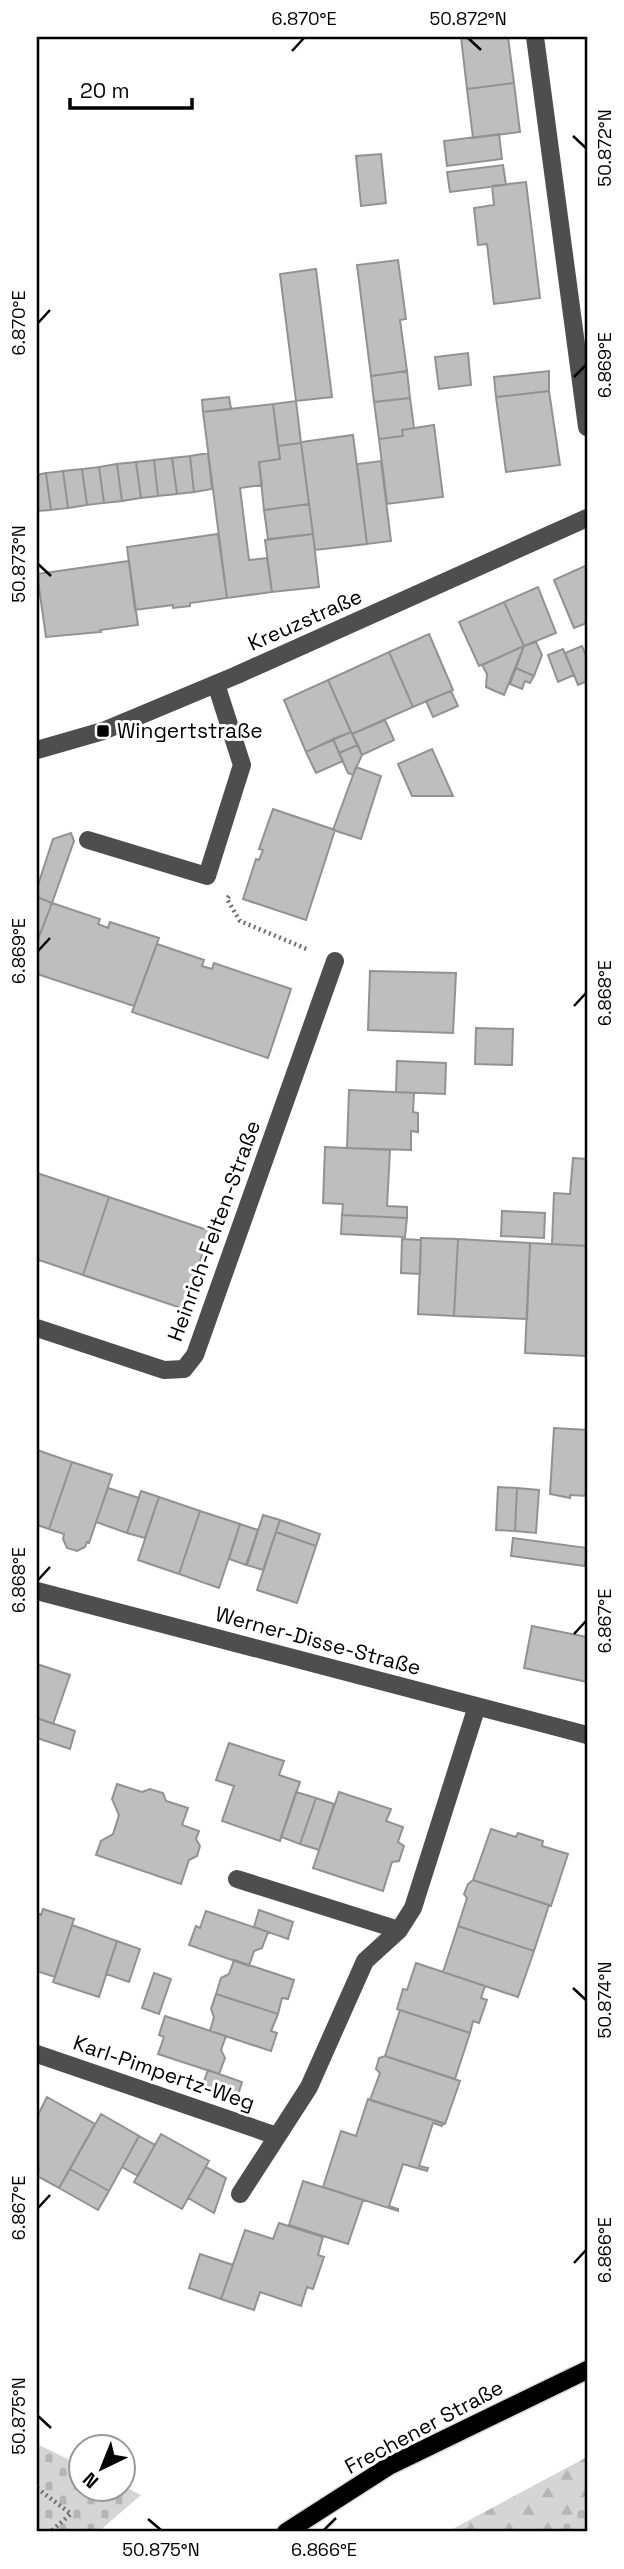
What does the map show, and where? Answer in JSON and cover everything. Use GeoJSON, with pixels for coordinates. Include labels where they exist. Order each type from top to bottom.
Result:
{"type":"FeatureCollection","features":[{"type":"Feature","properties":{"kind":"main road","name":"Frechener Straße"},"geometry":{"type":"LineString","coordinates":[[286,2532],[389,2466],[587,2370]]}},
{"type":"Feature","properties":{"kind":"street"},"geometry":{"type":"LineString","coordinates":[[535,37],[587,427]]}},
{"type":"Feature","properties":{"kind":"street","name":"Kreuzstraße"},"geometry":{"type":"LineString","coordinates":[[37,750],[103,732],[587,518]]}},
{"type":"Feature","properties":{"kind":"street"},"geometry":{"type":"LineString","coordinates":[[88,840],[207,876],[242,765],[216,684]]}},
{"type":"Feature","properties":{"kind":"street","name":"Heinrich-Felten-Straße"},"geometry":{"type":"LineString","coordinates":[[37,1328],[164,1370],[184,1369],[195,1355],[335,961]]}},
{"type":"Feature","properties":{"kind":"street","name":"Werner-Disse-Straße"},"geometry":{"type":"LineString","coordinates":[[37,1591],[587,1735]]}},
{"type":"Feature","properties":{"kind":"street"},"geometry":{"type":"LineString","coordinates":[[240,2194],[309,2087],[365,1961],[399,1930],[413,1908],[477,1706]]}},
{"type":"Feature","properties":{"kind":"street"},"geometry":{"type":"LineString","coordinates":[[237,1880],[399,1930]]}},
{"type":"Feature","properties":{"kind":"street","name":"Karl-Pimpertz-Weg"},"geometry":{"type":"LineString","coordinates":[[37,2053],[276,2136]]}},
{"type":"Feature","properties":{"kind":"path"},"geometry":{"type":"LineString","coordinates":[[232,887],[228,900],[240,921],[335,961]]}},
{"type":"Feature","properties":{"kind":"path"},"geometry":{"type":"LineString","coordinates":[[37,2488],[71,2514],[50,2532]]}},
{"type":"Feature","properties":{"kind":"green space"},"geometry":{"type":"Polygon","coordinates":[[[37,2444],[66,2458],[66,2502],[133,2502],[98,2532],[37,2532],[37,2444]]]}},
{"type":"Feature","properties":{"kind":"green space"},"geometry":{"type":"Polygon","coordinates":[[[587,2457],[587,2505],[550,2532],[447,2532],[587,2457]]]}},
{"type":"Feature","properties":{"kind":"green space"},"geometry":{"type":"Polygon","coordinates":[[[587,2505],[587,2532],[550,2532],[587,2505]]]}},
{"type":"Feature","properties":{"kind":"building"},"geometry":{"type":"Polygon","coordinates":[[[461,37],[508,37],[514,83],[467,89],[461,37]]]}},
{"type":"Feature","properties":{"kind":"building"},"geometry":{"type":"Polygon","coordinates":[[[514,83],[520,132],[473,138],[467,89],[514,83]]]}},
{"type":"Feature","properties":{"kind":"building"},"geometry":{"type":"Polygon","coordinates":[[[499,134],[502,159],[447,166],[444,141],[499,134]]]}},
{"type":"Feature","properties":{"kind":"building"},"geometry":{"type":"Polygon","coordinates":[[[381,154],[386,203],[361,206],[356,156],[381,154]]]}},
{"type":"Feature","properties":{"kind":"building"},"geometry":{"type":"Polygon","coordinates":[[[503,165],[506,185],[450,192],[447,172],[503,165]]]}},
{"type":"Feature","properties":{"kind":"building"},"geometry":{"type":"Polygon","coordinates":[[[526,182],[540,298],[494,304],[487,244],[478,245],[474,208],[494,205],[492,186],[526,182]]]}},
{"type":"Feature","properties":{"kind":"building"},"geometry":{"type":"Polygon","coordinates":[[[398,260],[406,319],[400,320],[407,371],[371,376],[357,265],[398,260]]]}},
{"type":"Feature","properties":{"kind":"building"},"geometry":{"type":"Polygon","coordinates":[[[316,269],[332,397],[296,401],[280,274],[316,269]]]}},
{"type":"Feature","properties":{"kind":"building"},"geometry":{"type":"Polygon","coordinates":[[[468,353],[471,385],[439,389],[435,357],[468,353]]]}},
{"type":"Feature","properties":{"kind":"building"},"geometry":{"type":"Polygon","coordinates":[[[407,371],[410,398],[374,402],[371,376],[407,371]]]}},
{"type":"Feature","properties":{"kind":"building"},"geometry":{"type":"Polygon","coordinates":[[[549,371],[549,391],[496,397],[494,377],[549,371]]]}},
{"type":"Feature","properties":{"kind":"building"},"geometry":{"type":"Polygon","coordinates":[[[549,391],[560,465],[506,472],[496,397],[549,391]]]}},
{"type":"Feature","properties":{"kind":"building"},"geometry":{"type":"Polygon","coordinates":[[[229,397],[231,409],[203,412],[202,400],[229,397]]]}},
{"type":"Feature","properties":{"kind":"building"},"geometry":{"type":"Polygon","coordinates":[[[410,398],[414,428],[402,430],[403,436],[379,439],[374,402],[410,398]]]}},
{"type":"Feature","properties":{"kind":"building"},"geometry":{"type":"Polygon","coordinates":[[[296,401],[301,443],[278,446],[273,404],[296,401]]]}},
{"type":"Feature","properties":{"kind":"building"},"geometry":{"type":"Polygon","coordinates":[[[273,404],[280,459],[259,462],[262,485],[240,488],[249,560],[267,558],[272,592],[227,598],[203,412],[273,404]]]}},
{"type":"Feature","properties":{"kind":"building"},"geometry":{"type":"Polygon","coordinates":[[[434,425],[443,497],[387,504],[379,439],[403,436],[402,430],[434,425]]]}},
{"type":"Feature","properties":{"kind":"building"},"geometry":{"type":"Polygon","coordinates":[[[353,435],[367,544],[315,550],[301,442],[353,435]]]}},
{"type":"Feature","properties":{"kind":"building"},"geometry":{"type":"Polygon","coordinates":[[[301,443],[309,504],[264,510],[259,462],[280,459],[278,446],[301,443]]]}},
{"type":"Feature","properties":{"kind":"building"},"geometry":{"type":"Polygon","coordinates":[[[208,453],[212,489],[194,492],[190,456],[208,453]]]}},
{"type":"Feature","properties":{"kind":"building"},"geometry":{"type":"Polygon","coordinates":[[[190,456],[194,492],[177,494],[172,458],[190,456]]]}},
{"type":"Feature","properties":{"kind":"building"},"geometry":{"type":"Polygon","coordinates":[[[172,458],[177,494],[158,496],[154,460],[172,458]]]}},
{"type":"Feature","properties":{"kind":"building"},"geometry":{"type":"Polygon","coordinates":[[[154,460],[158,496],[141,498],[136,462],[154,460]]]}},
{"type":"Feature","properties":{"kind":"building"},"geometry":{"type":"Polygon","coordinates":[[[381,461],[391,541],[367,544],[357,464],[381,461]]]}},
{"type":"Feature","properties":{"kind":"building"},"geometry":{"type":"Polygon","coordinates":[[[136,462],[141,498],[122,501],[117,464],[136,462]]]}},
{"type":"Feature","properties":{"kind":"building"},"geometry":{"type":"Polygon","coordinates":[[[117,464],[122,501],[104,503],[99,467],[117,464]]]}},
{"type":"Feature","properties":{"kind":"building"},"geometry":{"type":"Polygon","coordinates":[[[99,467],[104,503],[87,505],[82,469],[99,467]]]}},
{"type":"Feature","properties":{"kind":"building"},"geometry":{"type":"Polygon","coordinates":[[[82,469],[87,505],[68,508],[63,471],[82,469]]]}},
{"type":"Feature","properties":{"kind":"building"},"geometry":{"type":"Polygon","coordinates":[[[63,471],[68,508],[51,510],[46,473],[63,471]]]}},
{"type":"Feature","properties":{"kind":"building"},"geometry":{"type":"Polygon","coordinates":[[[46,473],[51,510],[37,511],[37,475],[46,473]]]}},
{"type":"Feature","properties":{"kind":"building"},"geometry":{"type":"Polygon","coordinates":[[[309,504],[313,534],[268,539],[264,510],[309,504]]]}},
{"type":"Feature","properties":{"kind":"building"},"geometry":{"type":"Polygon","coordinates":[[[218,534],[227,598],[190,603],[190,606],[173,608],[173,605],[135,610],[127,547],[218,534]]]}},
{"type":"Feature","properties":{"kind":"building"},"geometry":{"type":"Polygon","coordinates":[[[313,534],[319,587],[272,592],[265,540],[313,534]]]}},
{"type":"Feature","properties":{"kind":"building"},"geometry":{"type":"Polygon","coordinates":[[[129,561],[138,625],[100,630],[101,632],[46,637],[37,574],[129,561]]]}},
{"type":"Feature","properties":{"kind":"building"},"geometry":{"type":"Polygon","coordinates":[[[587,565],[587,623],[574,628],[554,580],[587,565]]]}},
{"type":"Feature","properties":{"kind":"building"},"geometry":{"type":"Polygon","coordinates":[[[538,587],[556,633],[524,646],[504,602],[538,587]]]}},
{"type":"Feature","properties":{"kind":"building"},"geometry":{"type":"Polygon","coordinates":[[[504,602],[524,646],[479,666],[459,622],[504,602]]]}},
{"type":"Feature","properties":{"kind":"building"},"geometry":{"type":"Polygon","coordinates":[[[429,634],[453,690],[413,707],[389,652],[429,634]]]}},
{"type":"Feature","properties":{"kind":"building"},"geometry":{"type":"Polygon","coordinates":[[[536,642],[542,655],[534,676],[516,668],[524,646],[536,642]]]}},
{"type":"Feature","properties":{"kind":"building"},"geometry":{"type":"Polygon","coordinates":[[[524,646],[504,695],[486,687],[487,674],[482,665],[524,646]]]}},
{"type":"Feature","properties":{"kind":"building"},"geometry":{"type":"Polygon","coordinates":[[[582,646],[587,658],[587,681],[578,685],[565,653],[582,646]]]}},
{"type":"Feature","properties":{"kind":"building"},"geometry":{"type":"Polygon","coordinates":[[[563,649],[574,675],[558,682],[548,655],[563,649]]]}},
{"type":"Feature","properties":{"kind":"building"},"geometry":{"type":"Polygon","coordinates":[[[389,652],[413,707],[352,734],[328,680],[389,652]]]}},
{"type":"Feature","properties":{"kind":"building"},"geometry":{"type":"Polygon","coordinates":[[[516,668],[534,676],[530,683],[525,681],[522,689],[510,684],[516,668]]]}},
{"type":"Feature","properties":{"kind":"building"},"geometry":{"type":"Polygon","coordinates":[[[328,680],[351,732],[306,752],[284,700],[328,680]]]}},
{"type":"Feature","properties":{"kind":"building"},"geometry":{"type":"Polygon","coordinates":[[[451,691],[458,706],[433,717],[426,701],[451,691]]]}},
{"type":"Feature","properties":{"kind":"building"},"geometry":{"type":"Polygon","coordinates":[[[385,720],[394,740],[362,755],[352,734],[385,720]]]}},
{"type":"Feature","properties":{"kind":"building"},"geometry":{"type":"Polygon","coordinates":[[[351,732],[358,745],[339,753],[333,739],[351,732]]]}},
{"type":"Feature","properties":{"kind":"building"},"geometry":{"type":"Polygon","coordinates":[[[333,739],[343,761],[316,773],[306,752],[333,739]]]}},
{"type":"Feature","properties":{"kind":"building"},"geometry":{"type":"Polygon","coordinates":[[[358,745],[362,755],[353,775],[348,773],[339,753],[358,745]]]}},
{"type":"Feature","properties":{"kind":"building"},"geometry":{"type":"Polygon","coordinates":[[[432,749],[453,796],[412,796],[398,764],[432,749]]]}},
{"type":"Feature","properties":{"kind":"building"},"geometry":{"type":"Polygon","coordinates":[[[356,767],[381,776],[361,839],[333,830],[356,767]]]}},
{"type":"Feature","properties":{"kind":"building"},"geometry":{"type":"Polygon","coordinates":[[[273,809],[335,830],[306,920],[243,899],[256,859],[259,860],[263,850],[259,849],[273,809]]]}},
{"type":"Feature","properties":{"kind":"building"},"geometry":{"type":"Polygon","coordinates":[[[71,833],[74,841],[52,903],[37,897],[37,888],[53,839],[71,833]]]}},
{"type":"Feature","properties":{"kind":"building"},"geometry":{"type":"Polygon","coordinates":[[[37,897],[52,903],[37,942],[37,897]]]}},
{"type":"Feature","properties":{"kind":"building"},"geometry":{"type":"Polygon","coordinates":[[[52,903],[100,919],[98,924],[108,928],[110,922],[159,938],[134,1006],[37,974],[37,942],[52,903]]]}},
{"type":"Feature","properties":{"kind":"building"},"geometry":{"type":"Polygon","coordinates":[[[157,944],[204,960],[202,966],[212,969],[214,963],[291,989],[268,1058],[132,1012],[157,944]]]}},
{"type":"Feature","properties":{"kind":"building"},"geometry":{"type":"Polygon","coordinates":[[[370,971],[456,973],[453,1033],[368,1030],[370,971]]]}},
{"type":"Feature","properties":{"kind":"building"},"geometry":{"type":"Polygon","coordinates":[[[476,1028],[513,1029],[512,1065],[475,1064],[476,1028]]]}},
{"type":"Feature","properties":{"kind":"building"},"geometry":{"type":"Polygon","coordinates":[[[397,1061],[446,1063],[445,1094],[396,1092],[397,1061]]]}},
{"type":"Feature","properties":{"kind":"building"},"geometry":{"type":"Polygon","coordinates":[[[349,1090],[414,1093],[413,1112],[418,1113],[418,1132],[411,1131],[411,1150],[347,1148],[349,1090]]]}},
{"type":"Feature","properties":{"kind":"building"},"geometry":{"type":"Polygon","coordinates":[[[325,1147],[390,1150],[387,1206],[407,1207],[407,1218],[342,1215],[343,1204],[323,1203],[325,1147]]]}},
{"type":"Feature","properties":{"kind":"building"},"geometry":{"type":"Polygon","coordinates":[[[573,1158],[587,1159],[587,1246],[552,1244],[554,1193],[570,1194],[573,1158]]]}},
{"type":"Feature","properties":{"kind":"building"},"geometry":{"type":"Polygon","coordinates":[[[37,1173],[109,1197],[83,1275],[39,1260],[37,1265],[37,1173]]]}},
{"type":"Feature","properties":{"kind":"building"},"geometry":{"type":"Polygon","coordinates":[[[109,1197],[210,1231],[184,1309],[83,1275],[109,1197]]]}},
{"type":"Feature","properties":{"kind":"building"},"geometry":{"type":"Polygon","coordinates":[[[502,1211],[545,1213],[544,1238],[501,1236],[502,1211]]]}},
{"type":"Feature","properties":{"kind":"building"},"geometry":{"type":"Polygon","coordinates":[[[342,1215],[407,1218],[405,1237],[341,1234],[342,1215]]]}},
{"type":"Feature","properties":{"kind":"building"},"geometry":{"type":"Polygon","coordinates":[[[421,1238],[458,1239],[454,1316],[418,1314],[421,1238]]]}},
{"type":"Feature","properties":{"kind":"building"},"geometry":{"type":"Polygon","coordinates":[[[402,1239],[421,1240],[420,1274],[401,1273],[402,1239]]]}},
{"type":"Feature","properties":{"kind":"building"},"geometry":{"type":"Polygon","coordinates":[[[458,1239],[530,1243],[527,1319],[454,1316],[458,1239]]]}},
{"type":"Feature","properties":{"kind":"building"},"geometry":{"type":"Polygon","coordinates":[[[530,1243],[587,1246],[587,1356],[525,1353],[530,1243]]]}},
{"type":"Feature","properties":{"kind":"building"},"geometry":{"type":"Polygon","coordinates":[[[554,1428],[587,1430],[587,1496],[570,1495],[570,1498],[550,1494],[554,1428]]]}},
{"type":"Feature","properties":{"kind":"building"},"geometry":{"type":"Polygon","coordinates":[[[37,1450],[72,1462],[49,1529],[37,1525],[37,1450]]]}},
{"type":"Feature","properties":{"kind":"building"},"geometry":{"type":"Polygon","coordinates":[[[72,1462],[112,1475],[89,1543],[77,1551],[67,1548],[64,1534],[49,1529],[72,1462]]]}},
{"type":"Feature","properties":{"kind":"building"},"geometry":{"type":"Polygon","coordinates":[[[498,1487],[517,1488],[515,1531],[496,1530],[498,1487]]]}},
{"type":"Feature","properties":{"kind":"building"},"geometry":{"type":"Polygon","coordinates":[[[108,1488],[139,1498],[127,1533],[96,1522],[108,1488]]]}},
{"type":"Feature","properties":{"kind":"building"},"geometry":{"type":"Polygon","coordinates":[[[517,1488],[539,1490],[536,1533],[515,1531],[517,1488]]]}},
{"type":"Feature","properties":{"kind":"building"},"geometry":{"type":"Polygon","coordinates":[[[141,1491],[159,1497],[145,1538],[127,1533],[141,1491]]]}},
{"type":"Feature","properties":{"kind":"building"},"geometry":{"type":"Polygon","coordinates":[[[159,1497],[200,1511],[179,1574],[138,1560],[159,1497]]]}},
{"type":"Feature","properties":{"kind":"building"},"geometry":{"type":"Polygon","coordinates":[[[200,1511],[240,1524],[219,1588],[179,1574],[200,1511]]]}},
{"type":"Feature","properties":{"kind":"building"},"geometry":{"type":"Polygon","coordinates":[[[263,1515],[280,1520],[263,1570],[247,1565],[263,1515]]]}},
{"type":"Feature","properties":{"kind":"building"},"geometry":{"type":"Polygon","coordinates":[[[280,1520],[320,1534],[316,1546],[276,1532],[280,1520]]]}},
{"type":"Feature","properties":{"kind":"building"},"geometry":{"type":"Polygon","coordinates":[[[240,1524],[258,1530],[246,1565],[229,1559],[240,1524]]]}},
{"type":"Feature","properties":{"kind":"building"},"geometry":{"type":"Polygon","coordinates":[[[276,1532],[316,1546],[297,1603],[257,1590],[276,1532]]]}},
{"type":"Feature","properties":{"kind":"building"},"geometry":{"type":"Polygon","coordinates":[[[513,1538],[587,1548],[585,1566],[511,1556],[513,1538]]]}},
{"type":"Feature","properties":{"kind":"building"},"geometry":{"type":"Polygon","coordinates":[[[532,1626],[587,1637],[587,1682],[524,1668],[532,1626]]]}},
{"type":"Feature","properties":{"kind":"building"},"geometry":{"type":"Polygon","coordinates":[[[37,1664],[70,1675],[53,1724],[37,1718],[37,1664]]]}},
{"type":"Feature","properties":{"kind":"building"},"geometry":{"type":"Polygon","coordinates":[[[37,1718],[75,1731],[70,1749],[37,1738],[37,1718]]]}},
{"type":"Feature","properties":{"kind":"building"},"geometry":{"type":"Polygon","coordinates":[[[229,1743],[284,1761],[279,1775],[300,1782],[280,1841],[222,1821],[234,1786],[216,1780],[229,1743]]]}},
{"type":"Feature","properties":{"kind":"building"},"geometry":{"type":"Polygon","coordinates":[[[117,1784],[142,1792],[150,1789],[163,1793],[166,1801],[188,1808],[182,1825],[199,1831],[196,1839],[200,1846],[197,1856],[189,1860],[181,1884],[96,1855],[101,1841],[113,1834],[119,1815],[112,1799],[117,1784]]]}},
{"type":"Feature","properties":{"kind":"building"},"geometry":{"type":"Polygon","coordinates":[[[296,1792],[316,1798],[300,1844],[281,1837],[296,1792]]]}},
{"type":"Feature","properties":{"kind":"building"},"geometry":{"type":"Polygon","coordinates":[[[339,1792],[391,1809],[386,1821],[403,1827],[398,1842],[404,1846],[399,1861],[392,1862],[383,1891],[313,1868],[339,1792]]]}},
{"type":"Feature","properties":{"kind":"building"},"geometry":{"type":"Polygon","coordinates":[[[316,1798],[334,1804],[319,1850],[300,1844],[316,1798]]]}},
{"type":"Feature","properties":{"kind":"building"},"geometry":{"type":"Polygon","coordinates":[[[491,1829],[516,1837],[518,1833],[543,1841],[542,1846],[568,1854],[551,1906],[473,1880],[491,1829]]]}},
{"type":"Feature","properties":{"kind":"building"},"geometry":{"type":"Polygon","coordinates":[[[473,1880],[549,1905],[534,1951],[458,1926],[467,1898],[464,1894],[473,1880]]]}},
{"type":"Feature","properties":{"kind":"building"},"geometry":{"type":"Polygon","coordinates":[[[43,1909],[74,1919],[55,1977],[37,1971],[37,1913],[41,1915],[43,1909]]]}},
{"type":"Feature","properties":{"kind":"building"},"geometry":{"type":"Polygon","coordinates":[[[259,1910],[293,1922],[288,1939],[254,1927],[259,1910]]]}},
{"type":"Feature","properties":{"kind":"building"},"geometry":{"type":"Polygon","coordinates":[[[206,1911],[268,1932],[262,1948],[254,1951],[249,1966],[189,1945],[196,1926],[200,1928],[206,1911]]]}},
{"type":"Feature","properties":{"kind":"building"},"geometry":{"type":"Polygon","coordinates":[[[72,1925],[117,1941],[99,1997],[53,1982],[72,1925]]]}},
{"type":"Feature","properties":{"kind":"building"},"geometry":{"type":"Polygon","coordinates":[[[458,1926],[534,1951],[518,1997],[443,1972],[458,1926]]]}},
{"type":"Feature","properties":{"kind":"building"},"geometry":{"type":"Polygon","coordinates":[[[117,1941],[140,1949],[129,1982],[106,1974],[117,1941]]]}},
{"type":"Feature","properties":{"kind":"building"},"geometry":{"type":"Polygon","coordinates":[[[234,1960],[294,1980],[288,1999],[282,1998],[278,2014],[216,1994],[221,1978],[229,1974],[234,1960]]]}},
{"type":"Feature","properties":{"kind":"building"},"geometry":{"type":"Polygon","coordinates":[[[416,1963],[485,1986],[481,1998],[487,2000],[479,2023],[473,2021],[470,2033],[397,2009],[416,1963]]]}},
{"type":"Feature","properties":{"kind":"building"},"geometry":{"type":"Polygon","coordinates":[[[154,1973],[171,1979],[159,2014],[142,2008],[154,1973]]]}},
{"type":"Feature","properties":{"kind":"building"},"geometry":{"type":"Polygon","coordinates":[[[216,1994],[278,2014],[271,2031],[277,2033],[271,2051],[210,2031],[214,2017],[211,2009],[216,1994]]]}},
{"type":"Feature","properties":{"kind":"building"},"geometry":{"type":"Polygon","coordinates":[[[400,2010],[470,2033],[455,2079],[385,2056],[400,2010]]]}},
{"type":"Feature","properties":{"kind":"building"},"geometry":{"type":"Polygon","coordinates":[[[165,2016],[226,2036],[221,2050],[225,2058],[219,2074],[158,2054],[164,2037],[159,2035],[165,2016]]]}},
{"type":"Feature","properties":{"kind":"building"},"geometry":{"type":"Polygon","coordinates":[[[385,2056],[460,2081],[445,2124],[370,2100],[380,2073],[376,2069],[379,2058],[385,2056]]]}},
{"type":"Feature","properties":{"kind":"building"},"geometry":{"type":"Polygon","coordinates":[[[208,2070],[242,2082],[237,2098],[202,2087],[208,2070]]]}},
{"type":"Feature","properties":{"kind":"building"},"geometry":{"type":"Polygon","coordinates":[[[47,2097],[95,2124],[59,2188],[37,2176],[37,2117],[47,2097]]]}},
{"type":"Feature","properties":{"kind":"building"},"geometry":{"type":"Polygon","coordinates":[[[368,2099],[443,2123],[442,2126],[433,2123],[419,2166],[428,2168],[427,2171],[403,2164],[389,2206],[398,2211],[323,2187],[341,2131],[356,2136],[368,2099]]]}},
{"type":"Feature","properties":{"kind":"building"},"geometry":{"type":"Polygon","coordinates":[[[101,2114],[139,2136],[109,2191],[70,2169],[101,2114]]]}},
{"type":"Feature","properties":{"kind":"building"},"geometry":{"type":"Polygon","coordinates":[[[161,2134],[209,2161],[182,2209],[134,2182],[161,2134]]]}},
{"type":"Feature","properties":{"kind":"building"},"geometry":{"type":"Polygon","coordinates":[[[139,2136],[155,2145],[138,2176],[122,2167],[139,2136]]]}},
{"type":"Feature","properties":{"kind":"building"},"geometry":{"type":"Polygon","coordinates":[[[206,2167],[226,2178],[214,2213],[188,2198],[206,2167]]]}},
{"type":"Feature","properties":{"kind":"building"},"geometry":{"type":"Polygon","coordinates":[[[70,2169],[109,2191],[98,2210],[59,2188],[70,2169]]]}},
{"type":"Feature","properties":{"kind":"building"},"geometry":{"type":"Polygon","coordinates":[[[303,2181],[363,2200],[348,2244],[289,2225],[303,2181]]]}},
{"type":"Feature","properties":{"kind":"building"},"geometry":{"type":"Polygon","coordinates":[[[279,2223],[323,2237],[318,2255],[324,2257],[313,2289],[307,2287],[301,2306],[260,2292],[254,2310],[221,2299],[245,2230],[273,2239],[279,2223]]]}},
{"type":"Feature","properties":{"kind":"building"},"geometry":{"type":"Polygon","coordinates":[[[200,2254],[233,2265],[221,2299],[189,2288],[200,2254]]]}},
{"type":"Feature","properties":{"kind":"place","name":"Wingertstraße"},"geometry":{"type":"Point","coordinates":[103,731]}}]}
